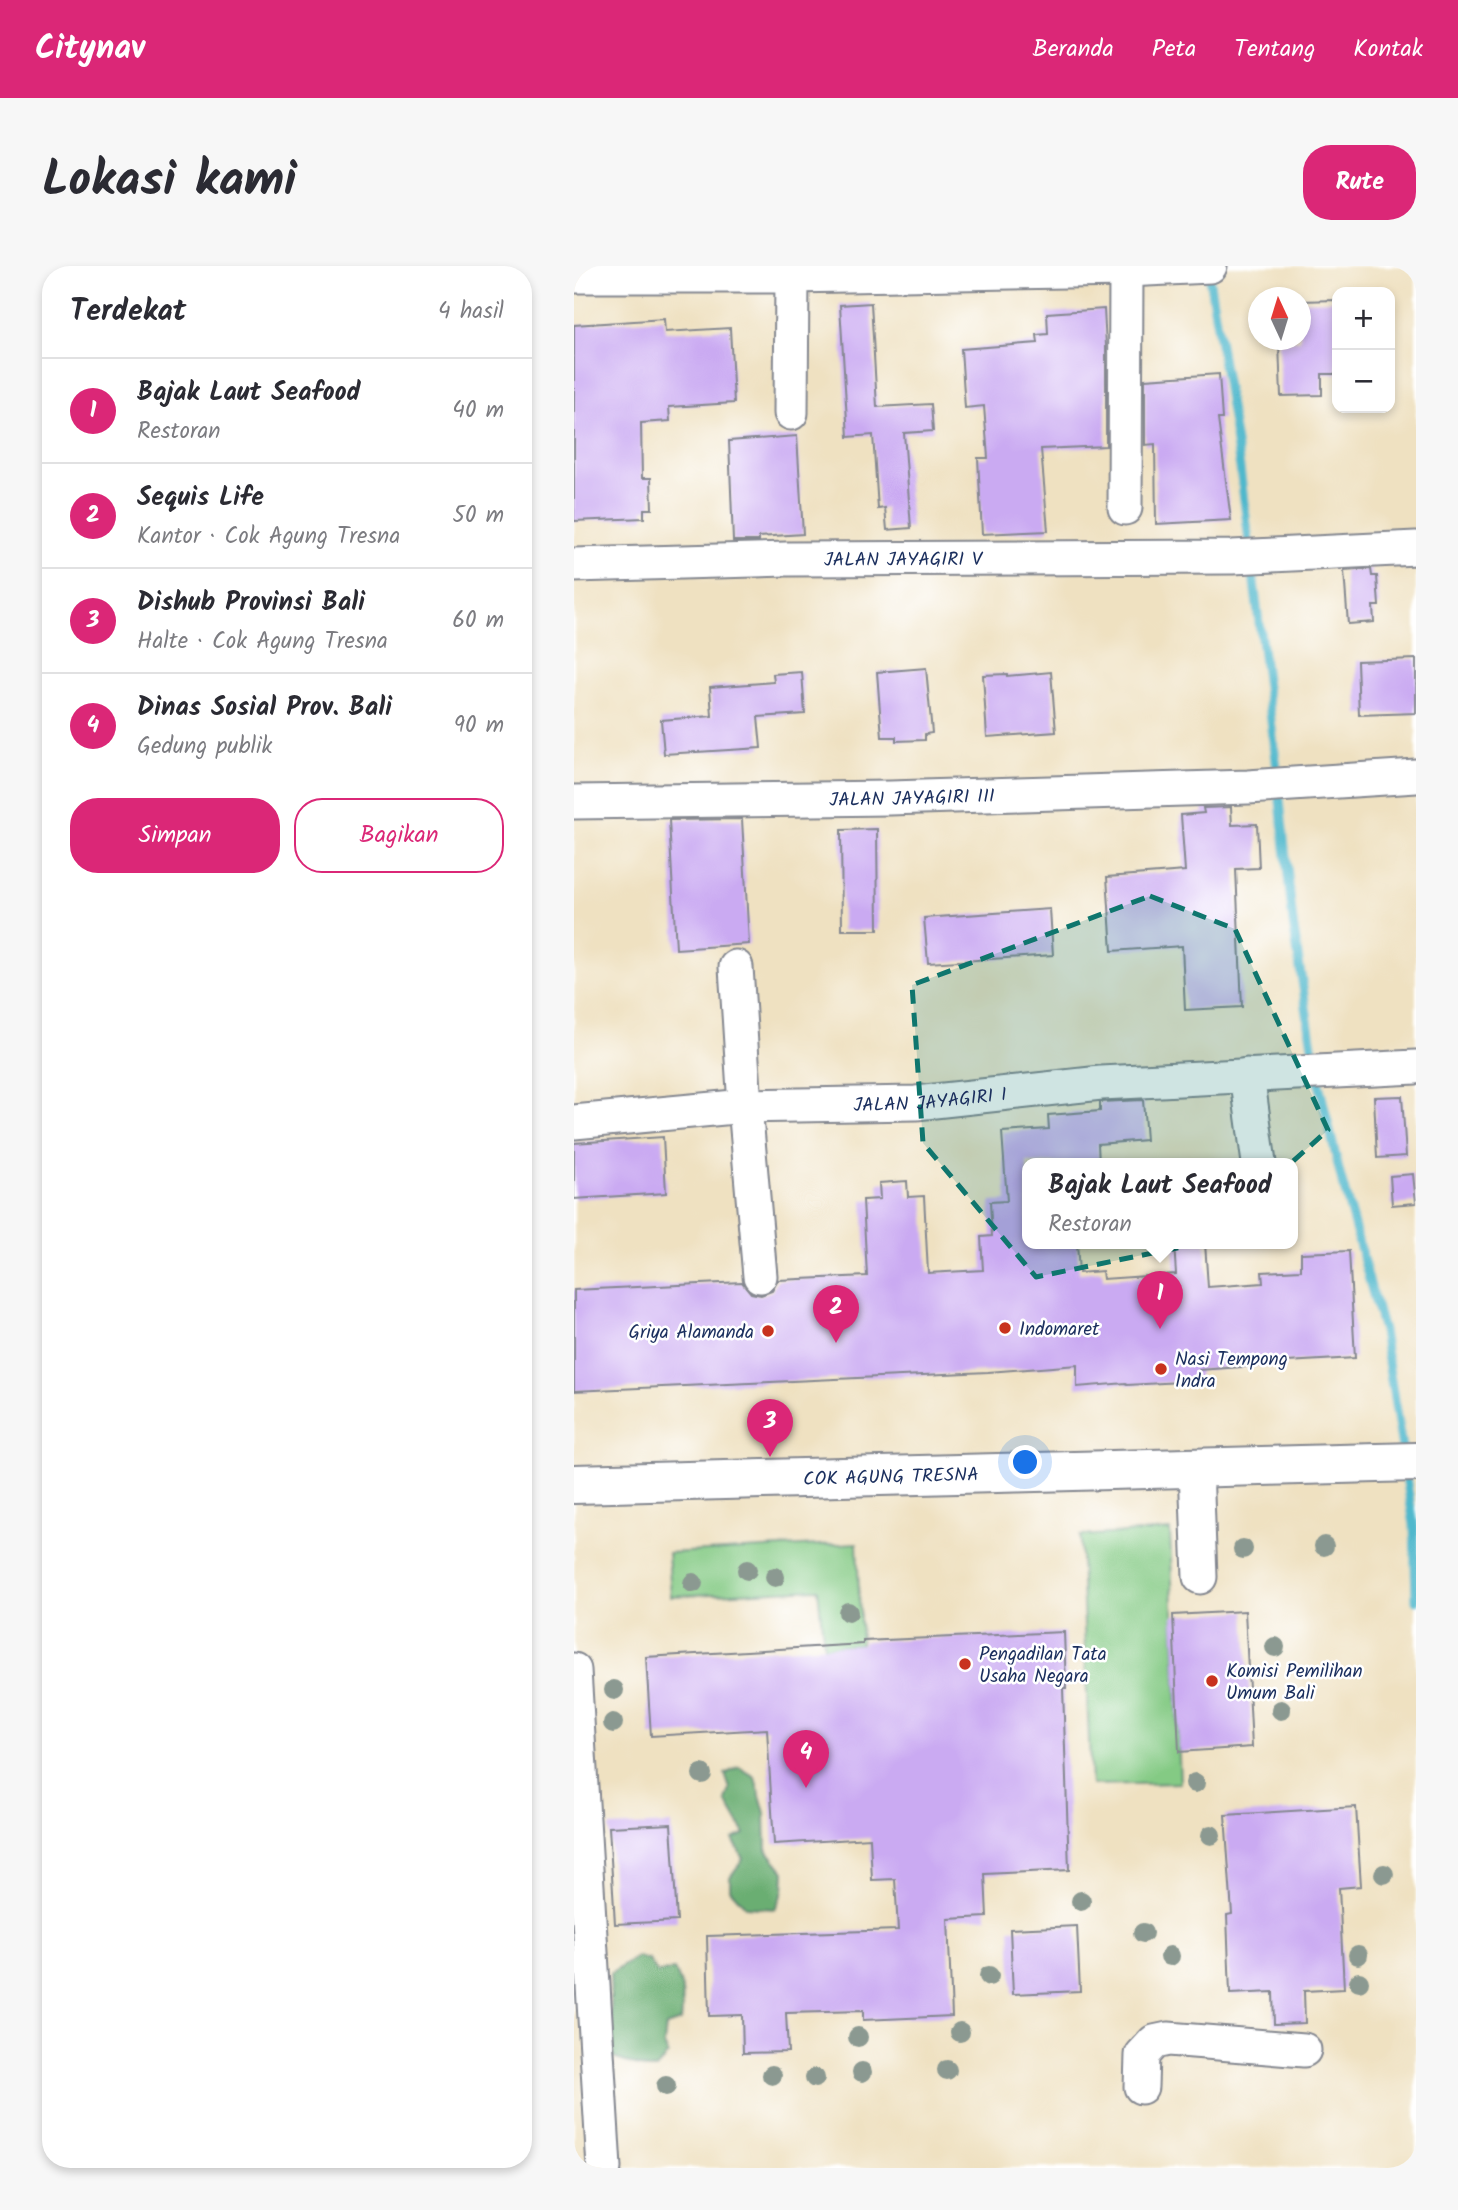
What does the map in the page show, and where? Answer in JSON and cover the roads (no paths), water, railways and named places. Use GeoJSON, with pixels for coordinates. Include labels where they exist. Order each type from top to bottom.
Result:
{"type":"FeatureCollection","features":[{"type":"Feature","properties":{"kind":"main road","name":"COK AGUNG TRESNA"},"geometry":{"type":"LineString","coordinates":[[574,1484],[1400,1463]]}},
{"type":"Feature","properties":{"kind":"street"},"geometry":{"type":"LineString","coordinates":[[574,276],[792,276],[1209,266]]}},
{"type":"Feature","properties":{"kind":"street"},"geometry":{"type":"LineString","coordinates":[[1125,508],[1126,270]]}},
{"type":"Feature","properties":{"kind":"street"},"geometry":{"type":"LineString","coordinates":[[791,413],[792,276]]}},
{"type":"Feature","properties":{"kind":"street","name":"JALAN JAYAGIRI V"},"geometry":{"type":"LineString","coordinates":[[574,565],[786,559],[1232,557],[1416,548]]}},
{"type":"Feature","properties":{"kind":"street","name":"JALAN JAYAGIRI III"},"geometry":{"type":"LineString","coordinates":[[574,802],[890,798],[1248,787],[1416,776]]}},
{"type":"Feature","properties":{"kind":"street"},"geometry":{"type":"LineString","coordinates":[[736,967],[760,1276]]}},
{"type":"Feature","properties":{"kind":"street","name":"JALAN JAYAGIRI I"},"geometry":{"type":"LineString","coordinates":[[574,1122],[745,1106],[916,1103],[1101,1083],[1416,1068]]}},
{"type":"Feature","properties":{"kind":"street"},"geometry":{"type":"LineString","coordinates":[[1247,1075],[1258,1158]]}},
{"type":"Feature","properties":{"kind":"street"},"geometry":{"type":"LineString","coordinates":[[1196,1467],[1200,1577]]}},
{"type":"Feature","properties":{"kind":"street"},"geometry":{"type":"LineString","coordinates":[[574,1670],[604,2168]]}},
{"type":"Feature","properties":{"kind":"street"},"geometry":{"type":"LineString","coordinates":[[1141,2087],[1142,2055],[1154,2042],[1168,2039],[1304,2050]]}},
{"type":"Feature","properties":{"kind":"waterway"},"geometry":{"type":"LineString","coordinates":[[1208,271],[1240,468],[1278,777]]}},
{"type":"Feature","properties":{"kind":"waterway"},"geometry":{"type":"LineString","coordinates":[[1279,791],[1293,923],[1315,1065]]}},
{"type":"Feature","properties":{"kind":"waterway"},"geometry":{"type":"LineString","coordinates":[[1318,1079],[1340,1174],[1383,1331],[1403,1454]]}},
{"type":"Feature","properties":{"kind":"waterway"},"geometry":{"type":"LineString","coordinates":[[1405,1471],[1414,1525],[1416,1601]]}},
{"type":"Feature","properties":{"kind":"place","name":"Indomaret"},"geometry":{"type":"Point","coordinates":[1005,1328]}},
{"type":"Feature","properties":{"kind":"place","name":"Bajak Laut Seafood"},"geometry":{"type":"Point","coordinates":[1160,1329]}},
{"type":"Feature","properties":{"kind":"place","name":"Griya Alamanda"},"geometry":{"type":"Point","coordinates":[768,1331]}},
{"type":"Feature","properties":{"kind":"place","name":"Sequis Life"},"geometry":{"type":"Point","coordinates":[836,1343]}},
{"type":"Feature","properties":{"kind":"place","name":"Nasi Tempong Indra"},"geometry":{"type":"Point","coordinates":[1161,1369]}},
{"type":"Feature","properties":{"kind":"place","name":"Dishub Provinsi Bali"},"geometry":{"type":"Point","coordinates":[770,1457]}},
{"type":"Feature","properties":{"kind":"place","name":"Pengadilan Tata Usaha Negara"},"geometry":{"type":"Point","coordinates":[965,1664]}},
{"type":"Feature","properties":{"kind":"place","name":"Komisi Pemilihan Umum Bali"},"geometry":{"type":"Point","coordinates":[1212,1681]}},
{"type":"Feature","properties":{"kind":"place","name":"Dinas Sosial Prov. Bali"},"geometry":{"type":"Point","coordinates":[806,1788]}}]}
